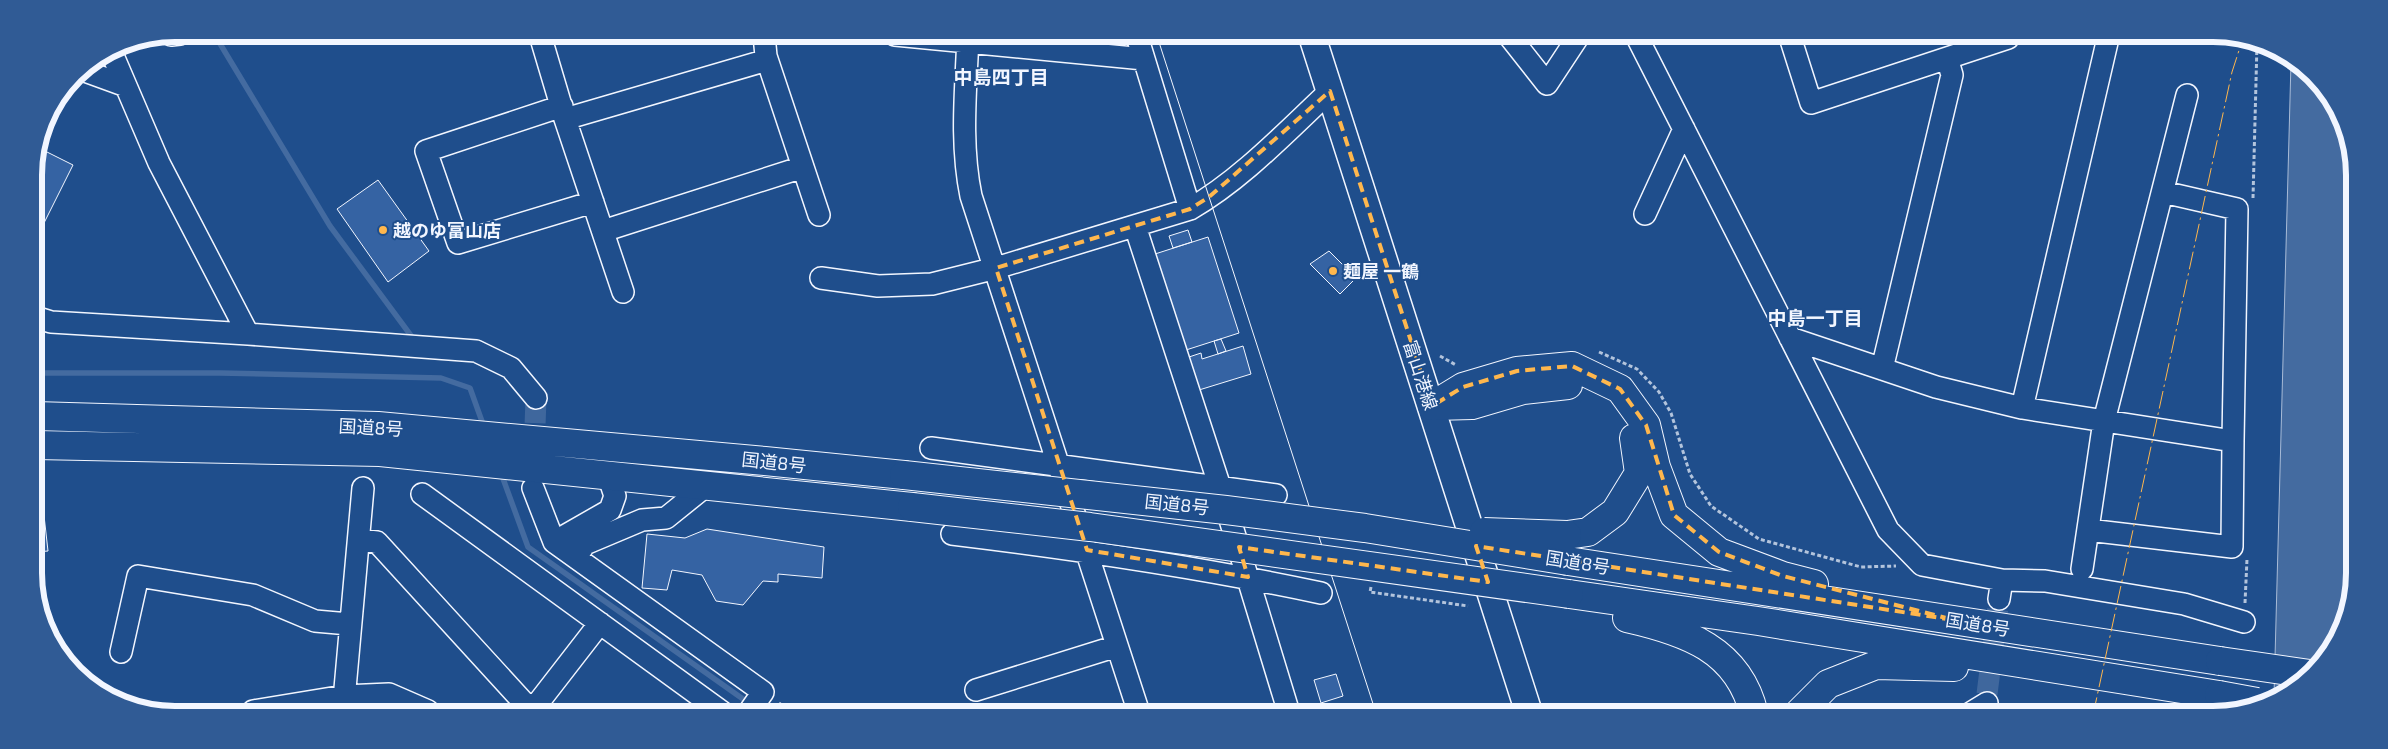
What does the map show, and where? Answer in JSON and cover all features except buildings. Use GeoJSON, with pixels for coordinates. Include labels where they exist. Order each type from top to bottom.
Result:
{"type":"FeatureCollection","features":[{"type":"Feature","properties":{"kind":"highway"},"geometry":{"type":"LineString","coordinates":[[1432,406],[1463,387],[1517,371],[1572,366],[1620,389],[1646,425],[1656,467],[1674,515],[1719,552],[1783,576],[1954,620]]}},
{"type":"Feature","properties":{"kind":"highway"},"geometry":{"type":"LineString","coordinates":[[1432,406],[1472,405],[1523,390],[1574,384],[1610,398],[1634,436],[1639,473],[1615,512],[1568,548]]}},
{"type":"Feature","properties":{"kind":"highway","name":"国道8号"},"geometry":{"type":"LineString","coordinates":[[42,416],[378,426],[904,475],[1216,509],[1365,528],[1568,548],[1954,620],[2301,673]]}},
{"type":"Feature","properties":{"kind":"highway","name":"国道8号"},"geometry":{"type":"LineString","coordinates":[[42,444],[380,452],[708,485],[1090,527],[1359,564],[1568,599],[1758,621],[2250,701]]}},
{"type":"Feature","properties":{"kind":"highway"},"geometry":{"type":"LineString","coordinates":[[1568,599],[1654,624],[1698,640],[1732,666],[1752,706]]}},
{"type":"Feature","properties":{"kind":"highway"},"geometry":{"type":"LineString","coordinates":[[1806,706],[1828,684],[1876,666],[1944,666],[2104,686],[2190,691]]}},
{"type":"Feature","properties":{"kind":"main road","name":"富山港線"},"geometry":{"type":"LineString","coordinates":[[1314,42],[1526,706]]}},
{"type":"Feature","properties":{"kind":"street"},"geometry":{"type":"LineString","coordinates":[[542,42],[623,292]]}},
{"type":"Feature","properties":{"kind":"street"},"geometry":{"type":"LineString","coordinates":[[765,42],[767,60],[819,215]]}},
{"type":"Feature","properties":{"kind":"street"},"geometry":{"type":"LineString","coordinates":[[968,42],[964,119],[967,174],[971,196],[996,268],[1137,706]]}},
{"type":"Feature","properties":{"kind":"street"},"geometry":{"type":"LineString","coordinates":[[994,42],[1144,59]]}},
{"type":"Feature","properties":{"kind":"street"},"geometry":{"type":"LineString","coordinates":[[1139,42],[1190,209]]}},
{"type":"Feature","properties":{"kind":"street"},"geometry":{"type":"LineString","coordinates":[[1514,42],[1547,84],[1575,42]]}},
{"type":"Feature","properties":{"kind":"street"},"geometry":{"type":"LineString","coordinates":[[1640,42],[1888,530],[1922,565],[2001,590],[2045,581],[2184,604],[2244,622]]}},
{"type":"Feature","properties":{"kind":"street"},"geometry":{"type":"LineString","coordinates":[[1791,42],[1811,103],[1996,42]]}},
{"type":"Feature","properties":{"kind":"street"},"geometry":{"type":"LineString","coordinates":[[2022,408],[2107,42]]}},
{"type":"Feature","properties":{"kind":"street"},"geometry":{"type":"LineString","coordinates":[[114,58],[159,163],[248,334]]}},
{"type":"Feature","properties":{"kind":"street"},"geometry":{"type":"LineString","coordinates":[[1882,369],[1952,75],[1947,58]]}},
{"type":"Feature","properties":{"kind":"street"},"geometry":{"type":"LineString","coordinates":[[593,202],[458,243],[426,151],[564,112],[767,60]]}},
{"type":"Feature","properties":{"kind":"street"},"geometry":{"type":"LineString","coordinates":[[91,73],[126,86]]}},
{"type":"Feature","properties":{"kind":"street"},"geometry":{"type":"LineString","coordinates":[[821,278],[878,286],[932,284],[996,268],[1190,209],[1210,198],[1330,91]]}},
{"type":"Feature","properties":{"kind":"street"},"geometry":{"type":"LineString","coordinates":[[2082,569],[2104,421],[2187,95]]}},
{"type":"Feature","properties":{"kind":"street"},"geometry":{"type":"LineString","coordinates":[[1645,214],[1684,129]]}},
{"type":"Feature","properties":{"kind":"street"},"geometry":{"type":"LineString","coordinates":[[603,231],[803,167]]}},
{"type":"Feature","properties":{"kind":"street"},"geometry":{"type":"LineString","coordinates":[[2088,530],[2232,547],[2237,209],[2163,192]]}},
{"type":"Feature","properties":{"kind":"street"},"geometry":{"type":"LineString","coordinates":[[1135,226],[1220,487],[1287,706]]}},
{"type":"Feature","properties":{"kind":"street"},"geometry":{"type":"LineString","coordinates":[[43,319],[51,322],[476,351],[512,368],[536,398]]}},
{"type":"Feature","properties":{"kind":"street"},"geometry":{"type":"LineString","coordinates":[[1790,338],[1936,388],[2022,408],[2233,442]]}},
{"type":"Feature","properties":{"kind":"street"},"geometry":{"type":"LineString","coordinates":[[931,448],[1276,495]]}},
{"type":"Feature","properties":{"kind":"street"},"geometry":{"type":"LineString","coordinates":[[554,542],[610,510],[615,496],[608,475]]}},
{"type":"Feature","properties":{"kind":"street"},"geometry":{"type":"LineString","coordinates":[[576,557],[585,544],[642,520],[666,518],[708,485]]}},
{"type":"Feature","properties":{"kind":"street"},"geometry":{"type":"LineString","coordinates":[[343,703],[349,624],[360,540],[363,488]]}},
{"type":"Feature","properties":{"kind":"street"},"geometry":{"type":"LineString","coordinates":[[534,488],[554,542],[763,692],[753,706]]}},
{"type":"Feature","properties":{"kind":"street"},"geometry":{"type":"LineString","coordinates":[[422,494],[714,706]]}},
{"type":"Feature","properties":{"kind":"street"},"geometry":{"type":"LineString","coordinates":[[952,534],[1087,550],[1248,577],[1321,592]]}},
{"type":"Feature","properties":{"kind":"street"},"geometry":{"type":"LineString","coordinates":[[360,540],[377,542],[527,706],[538,703],[600,623]]}},
{"type":"Feature","properties":{"kind":"street"},"geometry":{"type":"LineString","coordinates":[[121,652],[138,576],[253,595],[315,621],[349,624]]}},
{"type":"Feature","properties":{"kind":"street"},"geometry":{"type":"LineString","coordinates":[[976,690],[1117,646]]}},
{"type":"Feature","properties":{"kind":"street"},"geometry":{"type":"LineString","coordinates":[[309,706],[343,703],[389,694],[417,706]]}},
{"type":"Feature","properties":{"kind":"path"},"geometry":{"type":"LineString","coordinates":[[1598,352],[1637,369],[1659,392],[1671,413],[1690,474],[1711,506],[1759,538],[1862,567],[1922,565]]}},
{"type":"Feature","properties":{"kind":"path"},"geometry":{"type":"LineString","coordinates":[[1440,356],[1459,367]]}},
{"type":"Feature","properties":{"kind":"path"},"geometry":{"type":"LineString","coordinates":[[1370,592],[1468,606]]}},
{"type":"Feature","properties":{"kind":"highlighted area"},"geometry":{"type":"Polygon","coordinates":[[[1330,91],[1432,406],[1463,387],[1517,371],[1572,366],[1620,389],[1646,425],[1674,515],[1719,552],[1783,576],[1954,620],[1476,546],[1488,582],[1239,547],[1248,577],[1087,550],[996,268],[1190,209],[1209,197],[1330,91]]]}},
{"type":"Feature","properties":{"kind":"water"},"geometry":{"type":"Polygon","coordinates":[[[2291,68],[2307,81],[2328,109],[2343,149],[2346,175],[2346,574],[2341,608],[2328,640],[2307,668],[2294,679],[2274,691],[2291,68]]]}},
{"type":"Feature","properties":{"kind":"waterway"},"geometry":{"type":"LineString","coordinates":[[219,42],[330,226],[412,337]]}},
{"type":"Feature","properties":{"kind":"waterway"},"geometry":{"type":"LineString","coordinates":[[42,373],[220,373],[441,378],[470,388],[484,427]]}},
{"type":"Feature","properties":{"kind":"waterway"},"geometry":{"type":"LineString","coordinates":[[501,473],[528,547],[750,704]]}},
{"type":"Feature","properties":{"kind":"tunnel"},"geometry":{"type":"LineString","coordinates":[[534,455],[536,398]]}},
{"type":"Feature","properties":{"kind":"tunnel"},"geometry":{"type":"LineString","coordinates":[[1987,694],[1999,599]]}},
{"type":"Feature","properties":{"kind":"tram line"},"geometry":{"type":"LineString","coordinates":[[1159,42],[1374,706]]}},
{"type":"Feature","properties":{"kind":"power"},"geometry":{"type":"LineString","coordinates":[[2095,706],[2232,72],[2240,46]]}},
{"type":"Feature","properties":{"kind":"place","name":"越のゆ富山店"},"geometry":{"type":"Point","coordinates":[383,230]}},
{"type":"Feature","properties":{"kind":"place","name":"麺屋 一鶴"},"geometry":{"type":"Point","coordinates":[1333,271]}},
{"type":"Feature","properties":{"kind":"district","name":"中島四丁目"},"geometry":{"type":"Point","coordinates":[1001,76]}},
{"type":"Feature","properties":{"kind":"district","name":"中島一丁目"},"geometry":{"type":"Point","coordinates":[1815,317]}}]}
